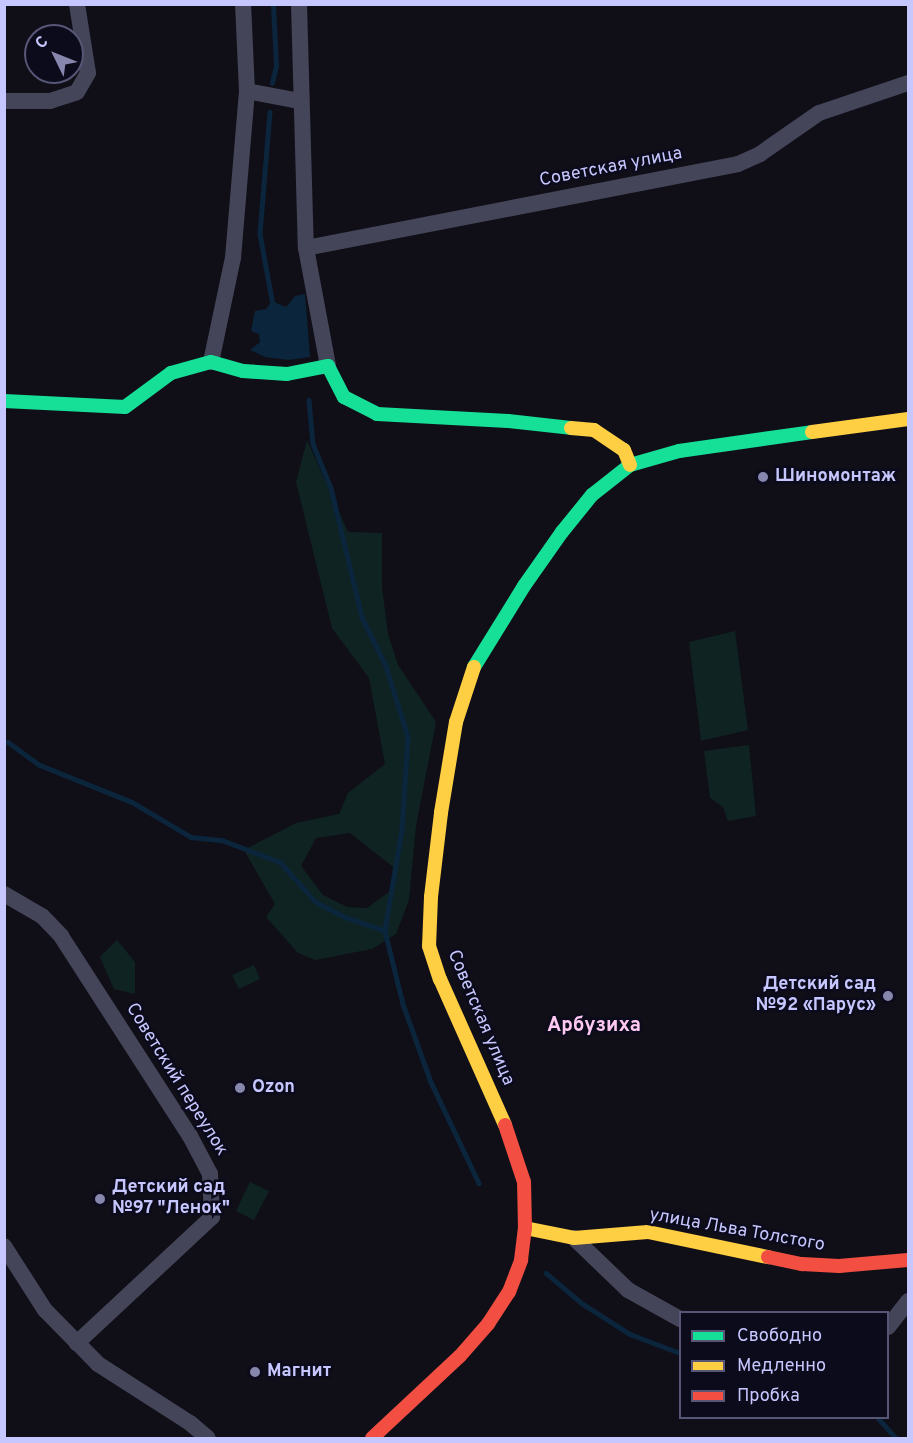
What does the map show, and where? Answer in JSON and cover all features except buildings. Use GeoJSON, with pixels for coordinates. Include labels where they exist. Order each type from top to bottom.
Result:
{"type":"FeatureCollection","features":[{"type":"Feature","properties":{"kind":"main road"},"geometry":{"type":"LineString","coordinates":[[4,401],[125,407],[171,373],[211,362],[243,371],[287,374],[328,366],[344,397],[377,414],[508,421],[594,430],[624,450],[630,465]]}},
{"type":"Feature","properties":{"kind":"main road","name":"Советская улица"},"geometry":{"type":"LineString","coordinates":[[372,1438],[459,1356],[488,1324],[508,1292],[517,1271],[525,1228],[524,1182],[511,1140],[440,979],[429,946],[431,897],[441,813],[456,722],[470,674],[480,655],[562,532],[592,495],[630,465],[679,451],[909,418]]}},
{"type":"Feature","properties":{"kind":"main road","name":"улица Льва Толстого"},"geometry":{"type":"LineString","coordinates":[[525,1228],[574,1238],[648,1232],[802,1264],[839,1266],[909,1260]]}},
{"type":"Feature","properties":{"kind":"street"},"geometry":{"type":"LineString","coordinates":[[4,101],[50,101],[76,92],[88,73],[77,4]]}},
{"type":"Feature","properties":{"kind":"street"},"geometry":{"type":"LineString","coordinates":[[211,362],[233,258],[247,91],[243,4]]}},
{"type":"Feature","properties":{"kind":"street"},"geometry":{"type":"LineString","coordinates":[[299,4],[306,248],[328,366]]}},
{"type":"Feature","properties":{"kind":"street","name":"Советская улица"},"geometry":{"type":"LineString","coordinates":[[306,248],[738,164],[760,154],[819,113],[909,83]]}},
{"type":"Feature","properties":{"kind":"street"},"geometry":{"type":"LineString","coordinates":[[247,91],[300,101]]}},
{"type":"Feature","properties":{"kind":"street","name":"Советский переулок"},"geometry":{"type":"LineString","coordinates":[[4,894],[42,916],[61,936],[190,1136],[210,1174],[212,1217],[77,1343]]}},
{"type":"Feature","properties":{"kind":"street"},"geometry":{"type":"LineString","coordinates":[[574,1238],[627,1290],[679,1318]]}},
{"type":"Feature","properties":{"kind":"street"},"geometry":{"type":"LineString","coordinates":[[4,1246],[45,1310],[98,1364],[190,1423],[208,1438]]}},
{"type":"Feature","properties":{"kind":"street"},"geometry":{"type":"LineString","coordinates":[[889,1326],[909,1301]]}},
{"type":"Feature","properties":{"kind":"green space"},"geometry":{"type":"Polygon","coordinates":[[[307,440],[348,532],[382,533],[382,587],[388,634],[398,665],[436,722],[416,826],[409,900],[396,934],[372,949],[315,960],[298,953],[266,917],[275,904],[244,850],[296,823],[339,814],[348,793],[385,764],[369,678],[332,628],[296,482],[307,440]],[[350,833],[316,838],[301,866],[323,895],[347,907],[367,908],[389,892],[397,870],[350,833]]]}},
{"type":"Feature","properties":{"kind":"green space"},"geometry":{"type":"Polygon","coordinates":[[[735,631],[748,730],[701,741],[689,642],[735,631]]]}},
{"type":"Feature","properties":{"kind":"green space"},"geometry":{"type":"Polygon","coordinates":[[[749,745],[756,816],[728,821],[723,807],[710,798],[704,751],[749,745]]]}},
{"type":"Feature","properties":{"kind":"green space"},"geometry":{"type":"Polygon","coordinates":[[[117,940],[135,962],[135,994],[114,989],[100,957],[117,940]]]}},
{"type":"Feature","properties":{"kind":"green space"},"geometry":{"type":"Polygon","coordinates":[[[254,965],[260,979],[239,989],[232,975],[254,965]]]}},
{"type":"Feature","properties":{"kind":"green space"},"geometry":{"type":"Polygon","coordinates":[[[250,1182],[269,1191],[254,1220],[236,1211],[250,1182]]]}},
{"type":"Feature","properties":{"kind":"water"},"geometry":{"type":"Polygon","coordinates":[[[305,294],[310,357],[289,360],[265,357],[250,350],[260,342],[259,334],[251,331],[255,311],[266,309],[272,301],[286,307],[295,296],[305,294]]]}},
{"type":"Feature","properties":{"kind":"waterway"},"geometry":{"type":"LineString","coordinates":[[272,83],[276,66],[273,4]]}},
{"type":"Feature","properties":{"kind":"waterway"},"geometry":{"type":"LineString","coordinates":[[270,112],[260,234],[273,305]]}},
{"type":"Feature","properties":{"kind":"waterway"},"geometry":{"type":"LineString","coordinates":[[309,400],[313,444],[331,488],[362,617],[386,666],[408,737],[402,830],[385,931],[403,1004],[431,1082],[479,1183]]}},
{"type":"Feature","properties":{"kind":"waterway"},"geometry":{"type":"LineString","coordinates":[[8,742],[40,765],[132,802],[191,837],[222,840],[280,862],[316,902],[348,918],[385,931]]}},
{"type":"Feature","properties":{"kind":"waterway"},"geometry":{"type":"LineString","coordinates":[[546,1273],[583,1304],[630,1334],[679,1353]]}},
{"type":"Feature","properties":{"kind":"waterway"},"geometry":{"type":"LineString","coordinates":[[879,1419],[896,1438]]}},
{"type":"Feature","properties":{"kind":"traffic: fast"},"geometry":{"type":"LineString","coordinates":[[4,401],[125,407],[171,373],[211,362],[243,371],[287,374],[328,366],[344,397],[377,414],[508,421],[571,428]]}},
{"type":"Feature","properties":{"kind":"traffic: fast"},"geometry":{"type":"LineString","coordinates":[[474,667],[524,586],[562,532],[592,495],[630,465],[679,451],[812,432]]}},
{"type":"Feature","properties":{"kind":"traffic: slow"},"geometry":{"type":"LineString","coordinates":[[812,432],[908,419]]}},
{"type":"Feature","properties":{"kind":"traffic: slow"},"geometry":{"type":"LineString","coordinates":[[571,428],[594,430],[624,450],[630,465]]}},
{"type":"Feature","properties":{"kind":"traffic: slow"},"geometry":{"type":"LineString","coordinates":[[474,667],[456,722],[441,813],[431,897],[429,946],[440,979],[505,1125]]}},
{"type":"Feature","properties":{"kind":"traffic: slow"},"geometry":{"type":"LineString","coordinates":[[525,1228],[574,1238],[648,1232],[768,1257]]}},
{"type":"Feature","properties":{"kind":"traffic: jam"},"geometry":{"type":"LineString","coordinates":[[372,1438],[460,1356],[488,1324],[509,1292],[521,1260],[525,1228],[524,1182],[505,1125]]}},
{"type":"Feature","properties":{"kind":"traffic: jam"},"geometry":{"type":"LineString","coordinates":[[768,1257],[802,1264],[839,1266],[908,1260]]}},
{"type":"Feature","properties":{"kind":"place","name":"Шиномонтаж"},"geometry":{"type":"Point","coordinates":[763,477]}},
{"type":"Feature","properties":{"kind":"place","name":"Детский сад №92 «Парус»"},"geometry":{"type":"Point","coordinates":[888,996]}},
{"type":"Feature","properties":{"kind":"place","name":"Ozon"},"geometry":{"type":"Point","coordinates":[240,1088]}},
{"type":"Feature","properties":{"kind":"place","name":"Детский сад №97 \"Ленок\""},"geometry":{"type":"Point","coordinates":[100,1199]}},
{"type":"Feature","properties":{"kind":"place","name":"Магнит"},"geometry":{"type":"Point","coordinates":[255,1372]}},
{"type":"Feature","properties":{"kind":"district","name":"Арбузиха"},"geometry":{"type":"Point","coordinates":[594,1026]}}]}
